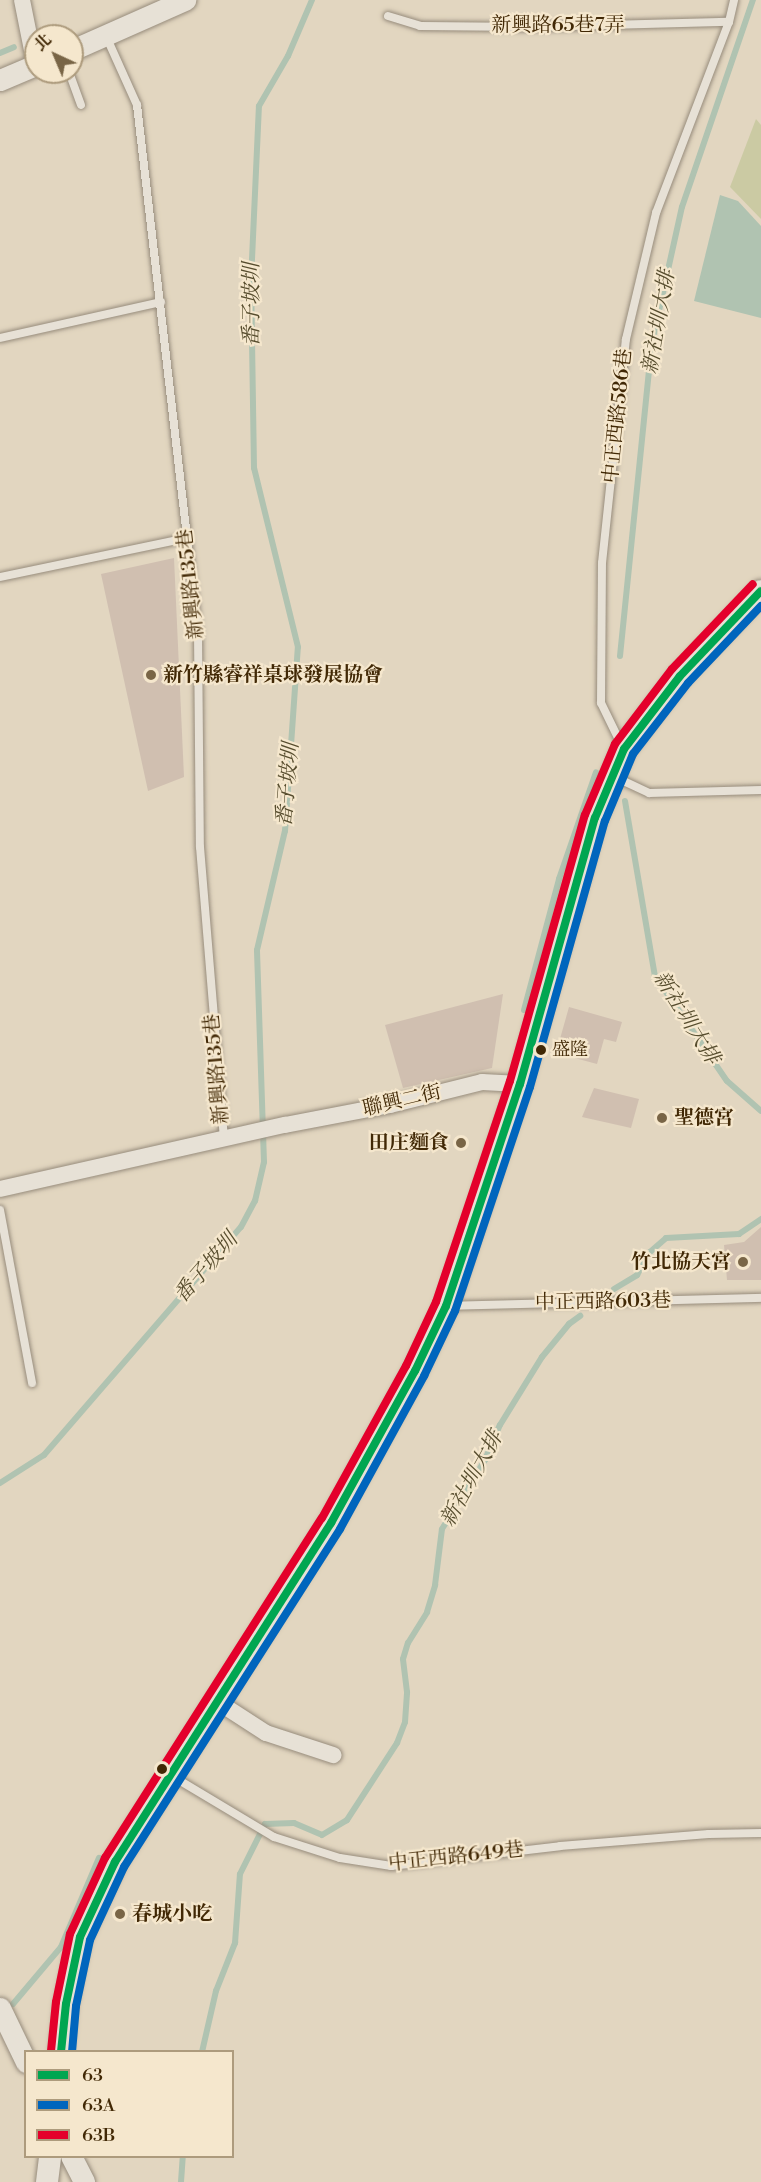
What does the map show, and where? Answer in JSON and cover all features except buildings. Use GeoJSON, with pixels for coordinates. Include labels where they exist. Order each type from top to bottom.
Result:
{"type":"FeatureCollection","features":[{"type":"Feature","properties":{"kind":"main road"},"geometry":{"type":"LineString","coordinates":[[61,2050],[66,2004],[80,1937],[115,1862],[331,1523],[415,1371],[446,1306],[520,1084],[582,858],[611,775],[624,749],[680,676],[761,591]]}},
{"type":"Feature","properties":{"kind":"main road"},"geometry":{"type":"LineString","coordinates":[[47,2182],[50,2158]]}},
{"type":"Feature","properties":{"kind":"street"},"geometry":{"type":"LineString","coordinates":[[22,0],[27,24]]}},
{"type":"Feature","properties":{"kind":"street"},"geometry":{"type":"LineString","coordinates":[[84,45],[185,0]]}},
{"type":"Feature","properties":{"kind":"street"},"geometry":{"type":"LineString","coordinates":[[0,80],[24,70]]}},
{"type":"Feature","properties":{"kind":"street","name":"聯興二街"},"geometry":{"type":"LineString","coordinates":[[224,1140],[285,1125],[390,1105],[482,1082],[520,1084]]}},
{"type":"Feature","properties":{"kind":"street"},"geometry":{"type":"LineString","coordinates":[[0,1189],[224,1140]]}},
{"type":"Feature","properties":{"kind":"street"},"geometry":{"type":"LineString","coordinates":[[218,1702],[266,1732],[333,1755]]}},
{"type":"Feature","properties":{"kind":"street"},"geometry":{"type":"LineString","coordinates":[[0,2008],[24,2058]]}},
{"type":"Feature","properties":{"kind":"street"},"geometry":{"type":"LineString","coordinates":[[72,2158],[84,2182]]}},
{"type":"Feature","properties":{"kind":"lane","name":"中正西路586巷"},"geometry":{"type":"LineString","coordinates":[[624,749],[601,703],[601,692],[602,564],[626,339],[656,213],[729,22],[734,0]]}},
{"type":"Feature","properties":{"kind":"lane","name":"新興路65巷7弄"},"geometry":{"type":"LineString","coordinates":[[388,16],[420,26],[532,27],[729,22]]}},
{"type":"Feature","properties":{"kind":"lane","name":"新興路135巷"},"geometry":{"type":"LineString","coordinates":[[106,35],[137,105],[198,632],[200,847],[224,1140]]}},
{"type":"Feature","properties":{"kind":"lane"},"geometry":{"type":"LineString","coordinates":[[73,84],[81,105]]}},
{"type":"Feature","properties":{"kind":"lane"},"geometry":{"type":"LineString","coordinates":[[0,338],[161,302]]}},
{"type":"Feature","properties":{"kind":"lane"},"geometry":{"type":"LineString","coordinates":[[0,577],[186,538]]}},
{"type":"Feature","properties":{"kind":"lane"},"geometry":{"type":"LineString","coordinates":[[611,775],[649,793],[761,790]]}},
{"type":"Feature","properties":{"kind":"lane"},"geometry":{"type":"LineString","coordinates":[[0,1210],[32,1383]]}},
{"type":"Feature","properties":{"kind":"lane","name":"中正西路603巷"},"geometry":{"type":"LineString","coordinates":[[446,1306],[761,1298]]}},
{"type":"Feature","properties":{"kind":"lane","name":"中正西路649巷"},"geometry":{"type":"LineString","coordinates":[[171,1775],[274,1837],[340,1858],[391,1866],[560,1846],[709,1834],[761,1833]]}},
{"type":"Feature","properties":{"kind":"green space"},"geometry":{"type":"Polygon","coordinates":[[[756,119],[761,125],[761,219],[730,187],[756,119]]]}},
{"type":"Feature","properties":{"kind":"shaded area"},"geometry":{"type":"Polygon","coordinates":[[[720,195],[738,201],[761,226],[761,318],[694,301],[720,195]]]}},
{"type":"Feature","properties":{"kind":"waterway","name":"番子坡圳"},"geometry":{"type":"LineString","coordinates":[[0,1483],[44,1455],[241,1227],[255,1201],[264,1162],[257,950],[285,831],[298,647],[254,468],[251,281],[259,106],[288,56],[312,0]]}},
{"type":"Feature","properties":{"kind":"waterway","name":"新社圳大排"},"geometry":{"type":"LineString","coordinates":[[620,656],[652,342],[682,207],[753,0]]}},
{"type":"Feature","properties":{"kind":"waterway"},"geometry":{"type":"LineString","coordinates":[[0,53],[14,47]]}},
{"type":"Feature","properties":{"kind":"waterway"},"geometry":{"type":"LineString","coordinates":[[524,1010],[559,879],[596,772]]}},
{"type":"Feature","properties":{"kind":"waterway","name":"新社圳大排"},"geometry":{"type":"LineString","coordinates":[[625,801],[655,976],[727,1081],[761,1111]]}},
{"type":"Feature","properties":{"kind":"waterway","name":"新社圳大排"},"geometry":{"type":"LineString","coordinates":[[614,1289],[637,1275],[650,1252],[666,1238],[739,1234],[761,1219]]}},
{"type":"Feature","properties":{"kind":"waterway","name":"新社圳大排"},"geometry":{"type":"LineString","coordinates":[[202,2050],[216,1991],[235,1943],[240,1874],[265,1824],[294,1823],[322,1835],[347,1820],[397,1743],[405,1722],[407,1692],[403,1659],[408,1643],[427,1612],[435,1585],[442,1529],[485,1460],[500,1425],[542,1357],[569,1324],[580,1316]]}},
{"type":"Feature","properties":{"kind":"waterway"},"geometry":{"type":"LineString","coordinates":[[13,2004],[61,1947],[99,1858]]}},
{"type":"Feature","properties":{"kind":"waterway","name":"新社圳大排"},"geometry":{"type":"LineString","coordinates":[[181,2182],[183,2158]]}},
{"type":"Feature","properties":{"kind":"transit line","name":"63B"},"geometry":{"type":"LineString","coordinates":[[51,2050],[56,2002],[70,1934],[105,1858],[322,1518],[406,1366],[436,1302],[510,1081],[585,815],[615,744],[672,669],[753,584]]}},
{"type":"Feature","properties":{"kind":"transit line","name":"63"},"geometry":{"type":"LineString","coordinates":[[61,2050],[66,2004],[80,1937],[115,1862],[331,1523],[415,1371],[446,1306],[520,1084],[595,818],[624,749],[680,676],[761,591]]}},
{"type":"Feature","properties":{"kind":"transit line","name":"63A"},"geometry":{"type":"LineString","coordinates":[[72,2050],[76,2006],[90,1940],[124,1867],[340,1529],[424,1376],[455,1311],[530,1087],[605,821],[633,754],[688,683],[761,606]]}},
{"type":"Feature","properties":{"kind":"place","name":"新竹縣睿祥桌球發展協會"},"geometry":{"type":"Point","coordinates":[151,675]}},
{"type":"Feature","properties":{"kind":"place","name":"盛隆"},"geometry":{"type":"Point","coordinates":[541,1050]}},
{"type":"Feature","properties":{"kind":"place","name":"聖德宮"},"geometry":{"type":"Point","coordinates":[662,1118]}},
{"type":"Feature","properties":{"kind":"place","name":"田庄麵食"},"geometry":{"type":"Point","coordinates":[461,1143]}},
{"type":"Feature","properties":{"kind":"place","name":"竹北協天宮"},"geometry":{"type":"Point","coordinates":[743,1262]}},
{"type":"Feature","properties":{"kind":"place","name":"春城小吃"},"geometry":{"type":"Point","coordinates":[120,1914]}}]}
